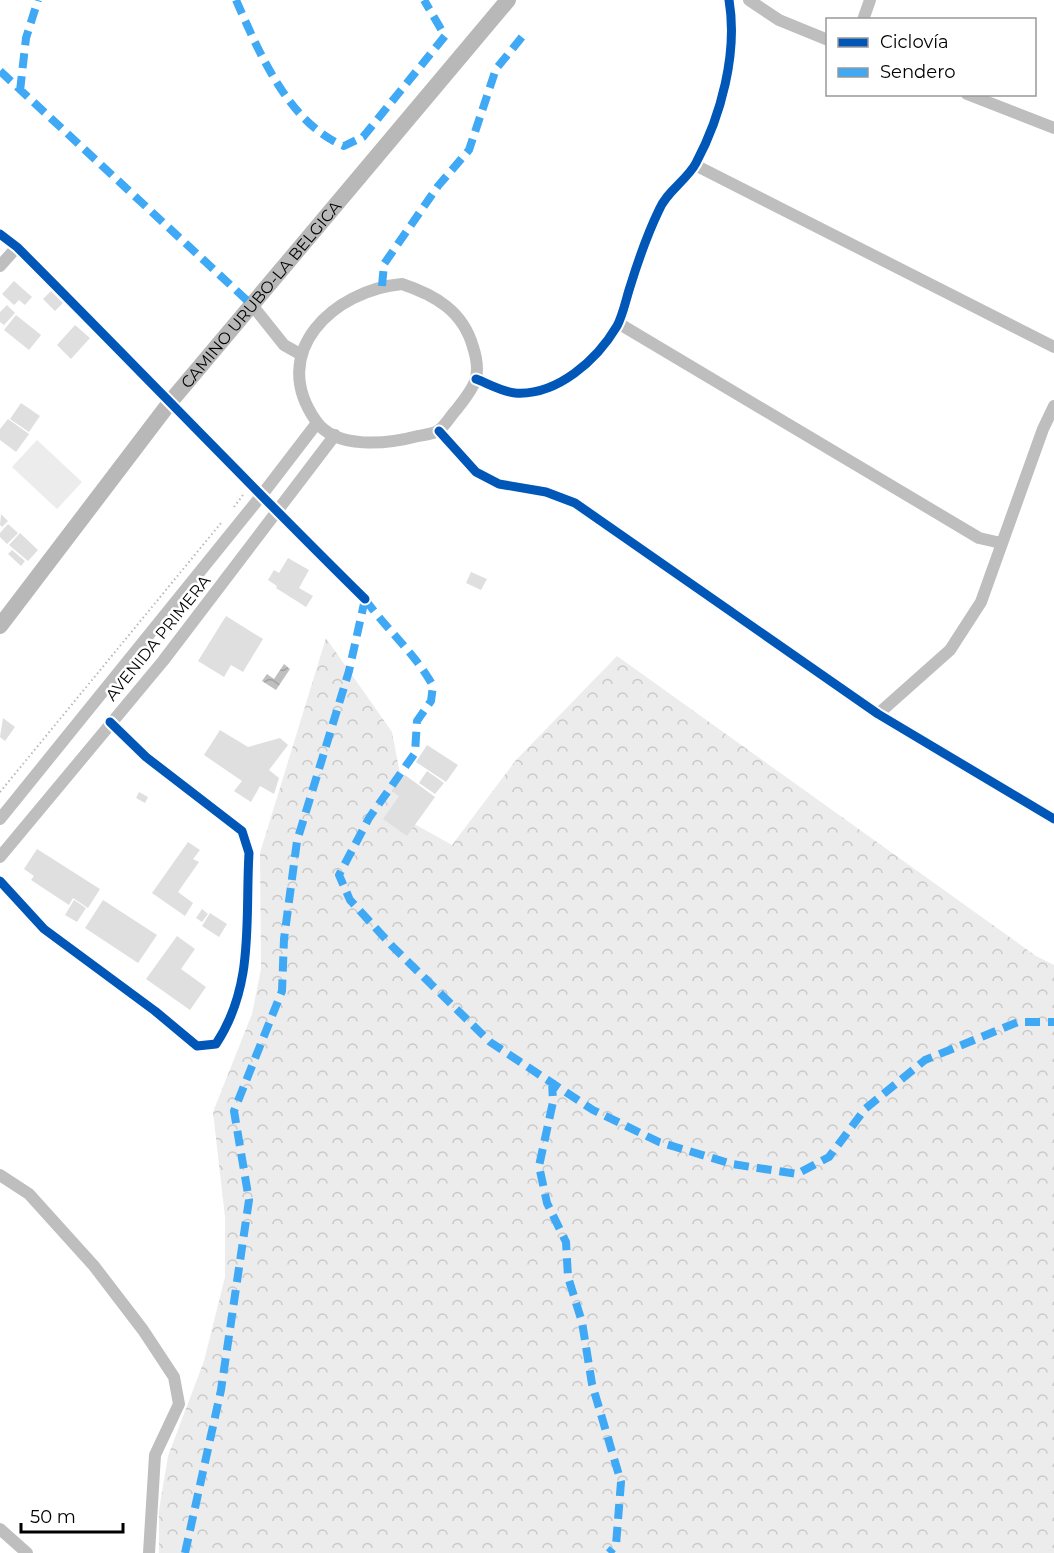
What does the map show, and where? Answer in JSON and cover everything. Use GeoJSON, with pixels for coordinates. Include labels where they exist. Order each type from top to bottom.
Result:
{"type":"FeatureCollection","features":[{"type":"Feature","properties":{"kind":"main road","name":"CAMINO URUBO-LA BELGICA"},"geometry":{"type":"LineString","coordinates":[[3,614],[171,401],[508,0]]}},
{"type":"Feature","properties":{"kind":"street"},"geometry":{"type":"LineString","coordinates":[[476,379],[513,393],[545,389],[572,375],[597,351],[618,323],[639,258],[660,206],[695,165],[719,106],[730,50],[732,18],[729,0]]}},
{"type":"Feature","properties":{"kind":"street"},"geometry":{"type":"LineString","coordinates":[[749,0],[779,20],[826,39]]}},
{"type":"Feature","properties":{"kind":"street"},"geometry":{"type":"LineString","coordinates":[[864,18],[870,0]]}},
{"type":"Feature","properties":{"kind":"street"},"geometry":{"type":"LineString","coordinates":[[973,96],[1054,128]]}},
{"type":"Feature","properties":{"kind":"street"},"geometry":{"type":"LineString","coordinates":[[695,165],[1054,347]]}},
{"type":"Feature","properties":{"kind":"street"},"geometry":{"type":"LineString","coordinates":[[0,234],[17,247],[171,401],[277,513],[365,599]]}},
{"type":"Feature","properties":{"kind":"street"},"geometry":{"type":"LineString","coordinates":[[0,266],[17,247]]}},
{"type":"Feature","properties":{"kind":"street"},"geometry":{"type":"LineString","coordinates":[[402,284],[437,298],[465,324],[476,357],[476,379],[439,431],[390,444],[353,442],[317,423],[305,402],[300,354],[318,323],[346,300],[382,286],[402,284]]}},
{"type":"Feature","properties":{"kind":"street"},"geometry":{"type":"LineString","coordinates":[[252,305],[284,345],[300,354]]}},
{"type":"Feature","properties":{"kind":"street"},"geometry":{"type":"LineString","coordinates":[[618,323],[979,538],[1001,543]]}},
{"type":"Feature","properties":{"kind":"street"},"geometry":{"type":"LineString","coordinates":[[878,714],[950,650],[981,602],[1001,543],[1054,406]]}},
{"type":"Feature","properties":{"kind":"street","name":"AVENIDA PRIMERA"},"geometry":{"type":"LineString","coordinates":[[0,819],[261,496],[317,423]]}},
{"type":"Feature","properties":{"kind":"street"},"geometry":{"type":"LineString","coordinates":[[439,431],[476,472],[499,484],[546,492],[574,503],[878,714],[1054,819]]}},
{"type":"Feature","properties":{"kind":"street","name":"AVENIDA PRIMERA"},"geometry":{"type":"LineString","coordinates":[[0,857],[163,661],[336,435]]}},
{"type":"Feature","properties":{"kind":"street"},"geometry":{"type":"LineString","coordinates":[[0,881],[44,928],[197,1046],[216,1044],[225,1030],[246,967],[249,853],[247,839],[242,831],[146,757],[110,722]]}},
{"type":"Feature","properties":{"kind":"street"},"geometry":{"type":"LineString","coordinates":[[0,1174],[28,1194],[94,1266],[143,1330],[174,1377],[179,1404],[155,1455],[149,1553]]}},
{"type":"Feature","properties":{"kind":"street"},"geometry":{"type":"LineString","coordinates":[[0,1529],[27,1553]]}},
{"type":"Feature","properties":{"kind":"path"},"geometry":{"type":"LineString","coordinates":[[234,508],[251,485]]}},
{"type":"Feature","properties":{"kind":"path"},"geometry":{"type":"LineString","coordinates":[[0,792],[226,517]]}},
{"type":"Feature","properties":{"kind":"green space"},"geometry":{"type":"Polygon","coordinates":[[[37,440],[82,482],[57,509],[12,467],[37,440]]]}},
{"type":"Feature","properties":{"kind":"green space"},"geometry":{"type":"Polygon","coordinates":[[[326,638],[392,732],[409,821],[452,845],[516,760],[617,656],[1036,956],[1054,965],[1054,1553],[159,1553],[159,1510],[168,1456],[204,1361],[225,1277],[225,1217],[213,1112],[252,1014],[261,969],[260,853],[326,638]]]}},
{"type":"Feature","properties":{"kind":"water"},"geometry":{"type":"Polygon","coordinates":[[[284,664],[290,669],[276,690],[262,681],[267,674],[274,679],[284,664]]]}},
{"type":"Feature","properties":{"kind":"building"},"geometry":{"type":"Polygon","coordinates":[[[14,281],[32,297],[25,305],[19,300],[14,305],[2,294],[14,281]]]}},
{"type":"Feature","properties":{"kind":"building"},"geometry":{"type":"Polygon","coordinates":[[[51,291],[63,303],[55,311],[43,299],[51,291]]]}},
{"type":"Feature","properties":{"kind":"building"},"geometry":{"type":"Polygon","coordinates":[[[7,305],[15,313],[4,325],[0,322],[0,312],[7,305]]]}},
{"type":"Feature","properties":{"kind":"building"},"geometry":{"type":"Polygon","coordinates":[[[16,315],[41,335],[29,350],[4,330],[16,315]]]}},
{"type":"Feature","properties":{"kind":"building"},"geometry":{"type":"Polygon","coordinates":[[[75,325],[90,338],[71,359],[57,345],[75,325]]]}},
{"type":"Feature","properties":{"kind":"building"},"geometry":{"type":"Polygon","coordinates":[[[21,403],[40,416],[29,432],[10,419],[21,403]]]}},
{"type":"Feature","properties":{"kind":"building"},"geometry":{"type":"Polygon","coordinates":[[[8,419],[29,434],[16,452],[0,440],[0,429],[8,419]]]}},
{"type":"Feature","properties":{"kind":"building"},"geometry":{"type":"Polygon","coordinates":[[[1,514],[8,521],[2,527],[0,525],[1,514]]]}},
{"type":"Feature","properties":{"kind":"building"},"geometry":{"type":"Polygon","coordinates":[[[8,524],[18,533],[7,544],[0,537],[0,533],[8,524]]]}},
{"type":"Feature","properties":{"kind":"building"},"geometry":{"type":"Polygon","coordinates":[[[20,533],[38,550],[28,561],[9,545],[20,533]]]}},
{"type":"Feature","properties":{"kind":"building"},"geometry":{"type":"Polygon","coordinates":[[[12,550],[25,561],[21,566],[8,554],[12,550]]]}},
{"type":"Feature","properties":{"kind":"building"},"geometry":{"type":"Polygon","coordinates":[[[288,558],[309,570],[299,588],[313,596],[306,607],[276,588],[277,586],[268,580],[274,570],[279,573],[288,558]]]}},
{"type":"Feature","properties":{"kind":"building"},"geometry":{"type":"Polygon","coordinates":[[[471,572],[487,579],[481,590],[466,583],[471,572]]]}},
{"type":"Feature","properties":{"kind":"building"},"geometry":{"type":"Polygon","coordinates":[[[226,616],[263,639],[243,672],[231,665],[224,677],[198,661],[226,616]]]}},
{"type":"Feature","properties":{"kind":"building"},"geometry":{"type":"Polygon","coordinates":[[[3,718],[15,727],[5,741],[0,737],[3,718]]]}},
{"type":"Feature","properties":{"kind":"building"},"geometry":{"type":"Polygon","coordinates":[[[220,730],[248,747],[280,738],[288,745],[269,770],[279,778],[274,794],[260,786],[251,802],[234,791],[242,781],[204,755],[220,730]]]}},
{"type":"Feature","properties":{"kind":"building"},"geometry":{"type":"Polygon","coordinates":[[[427,745],[458,765],[446,782],[416,762],[427,745]]]}},
{"type":"Feature","properties":{"kind":"building"},"geometry":{"type":"Polygon","coordinates":[[[427,771],[444,783],[435,794],[419,783],[427,771]]]}},
{"type":"Feature","properties":{"kind":"building"},"geometry":{"type":"Polygon","coordinates":[[[405,775],[435,797],[407,836],[383,819],[399,796],[392,791],[405,775]]]}},
{"type":"Feature","properties":{"kind":"building"},"geometry":{"type":"Polygon","coordinates":[[[139,792],[148,797],[145,803],[136,798],[139,792]]]}},
{"type":"Feature","properties":{"kind":"building"},"geometry":{"type":"Polygon","coordinates":[[[188,842],[200,850],[193,859],[199,862],[178,892],[193,903],[185,916],[152,893],[188,842]]]}},
{"type":"Feature","properties":{"kind":"building"},"geometry":{"type":"Polygon","coordinates":[[[37,849],[100,889],[88,908],[73,898],[69,905],[31,880],[34,876],[24,869],[37,849]]]}},
{"type":"Feature","properties":{"kind":"building"},"geometry":{"type":"Polygon","coordinates":[[[74,900],[86,908],[77,922],[65,915],[74,900]]]}},
{"type":"Feature","properties":{"kind":"building"},"geometry":{"type":"Polygon","coordinates":[[[103,900],[157,935],[138,963],[85,928],[103,900]]]}},
{"type":"Feature","properties":{"kind":"building"},"geometry":{"type":"Polygon","coordinates":[[[202,909],[208,914],[202,922],[196,918],[202,909]]]}},
{"type":"Feature","properties":{"kind":"building"},"geometry":{"type":"Polygon","coordinates":[[[210,913],[227,924],[219,937],[202,926],[210,913]]]}},
{"type":"Feature","properties":{"kind":"building"},"geometry":{"type":"Polygon","coordinates":[[[177,936],[195,949],[181,969],[206,987],[190,1010],[146,979],[177,936]]]}},
{"type":"Feature","properties":{"kind":"marked path"},"geometry":{"type":"LineString","coordinates":[[20,91],[26,38],[38,0]]}},
{"type":"Feature","properties":{"kind":"marked path"},"geometry":{"type":"LineString","coordinates":[[236,0],[266,63],[291,103],[324,135],[344,146],[363,137],[445,36],[424,0]]}},
{"type":"Feature","properties":{"kind":"marked path"},"geometry":{"type":"LineString","coordinates":[[382,286],[384,264],[438,186],[469,150],[496,69],[526,32]]}},
{"type":"Feature","properties":{"kind":"marked path"},"geometry":{"type":"LineString","coordinates":[[0,71],[252,305]]}},
{"type":"Feature","properties":{"kind":"marked path"},"geometry":{"type":"LineString","coordinates":[[365,599],[418,663],[433,686],[431,701],[417,721],[415,753],[369,818],[339,875],[350,900],[393,947],[490,1042],[593,1110],[659,1142],[732,1164],[797,1174],[829,1157],[865,1109],[925,1060],[1018,1022],[1054,1022]]}},
{"type":"Feature","properties":{"kind":"marked path"},"geometry":{"type":"LineString","coordinates":[[185,1553],[221,1390],[249,1200],[234,1111],[282,991],[284,939],[297,841],[349,671],[365,599]]}},
{"type":"Feature","properties":{"kind":"marked path"},"geometry":{"type":"LineString","coordinates":[[552,1081],[553,1102],[539,1166],[547,1203],[566,1242],[568,1277],[582,1322],[592,1384],[621,1482],[616,1545],[609,1553]]}},
{"type":"Feature","properties":{"kind":"cycle path"},"geometry":{"type":"LineString","coordinates":[[476,379],[515,393],[546,389],[587,363],[609,339],[621,317],[640,258],[659,210],[666,197],[696,163],[713,125],[720,105],[729,62],[731,41],[729,0]]}},
{"type":"Feature","properties":{"kind":"cycle path"},"geometry":{"type":"LineString","coordinates":[[0,234],[17,247],[365,599]]}},
{"type":"Feature","properties":{"kind":"cycle path"},"geometry":{"type":"LineString","coordinates":[[439,431],[476,472],[499,484],[546,492],[575,503],[878,714],[1054,819]]}},
{"type":"Feature","properties":{"kind":"cycle path"},"geometry":{"type":"LineString","coordinates":[[0,881],[44,929],[155,1011],[197,1046],[216,1044],[237,999],[246,952],[249,853],[242,831],[146,757],[110,722]]}}]}
